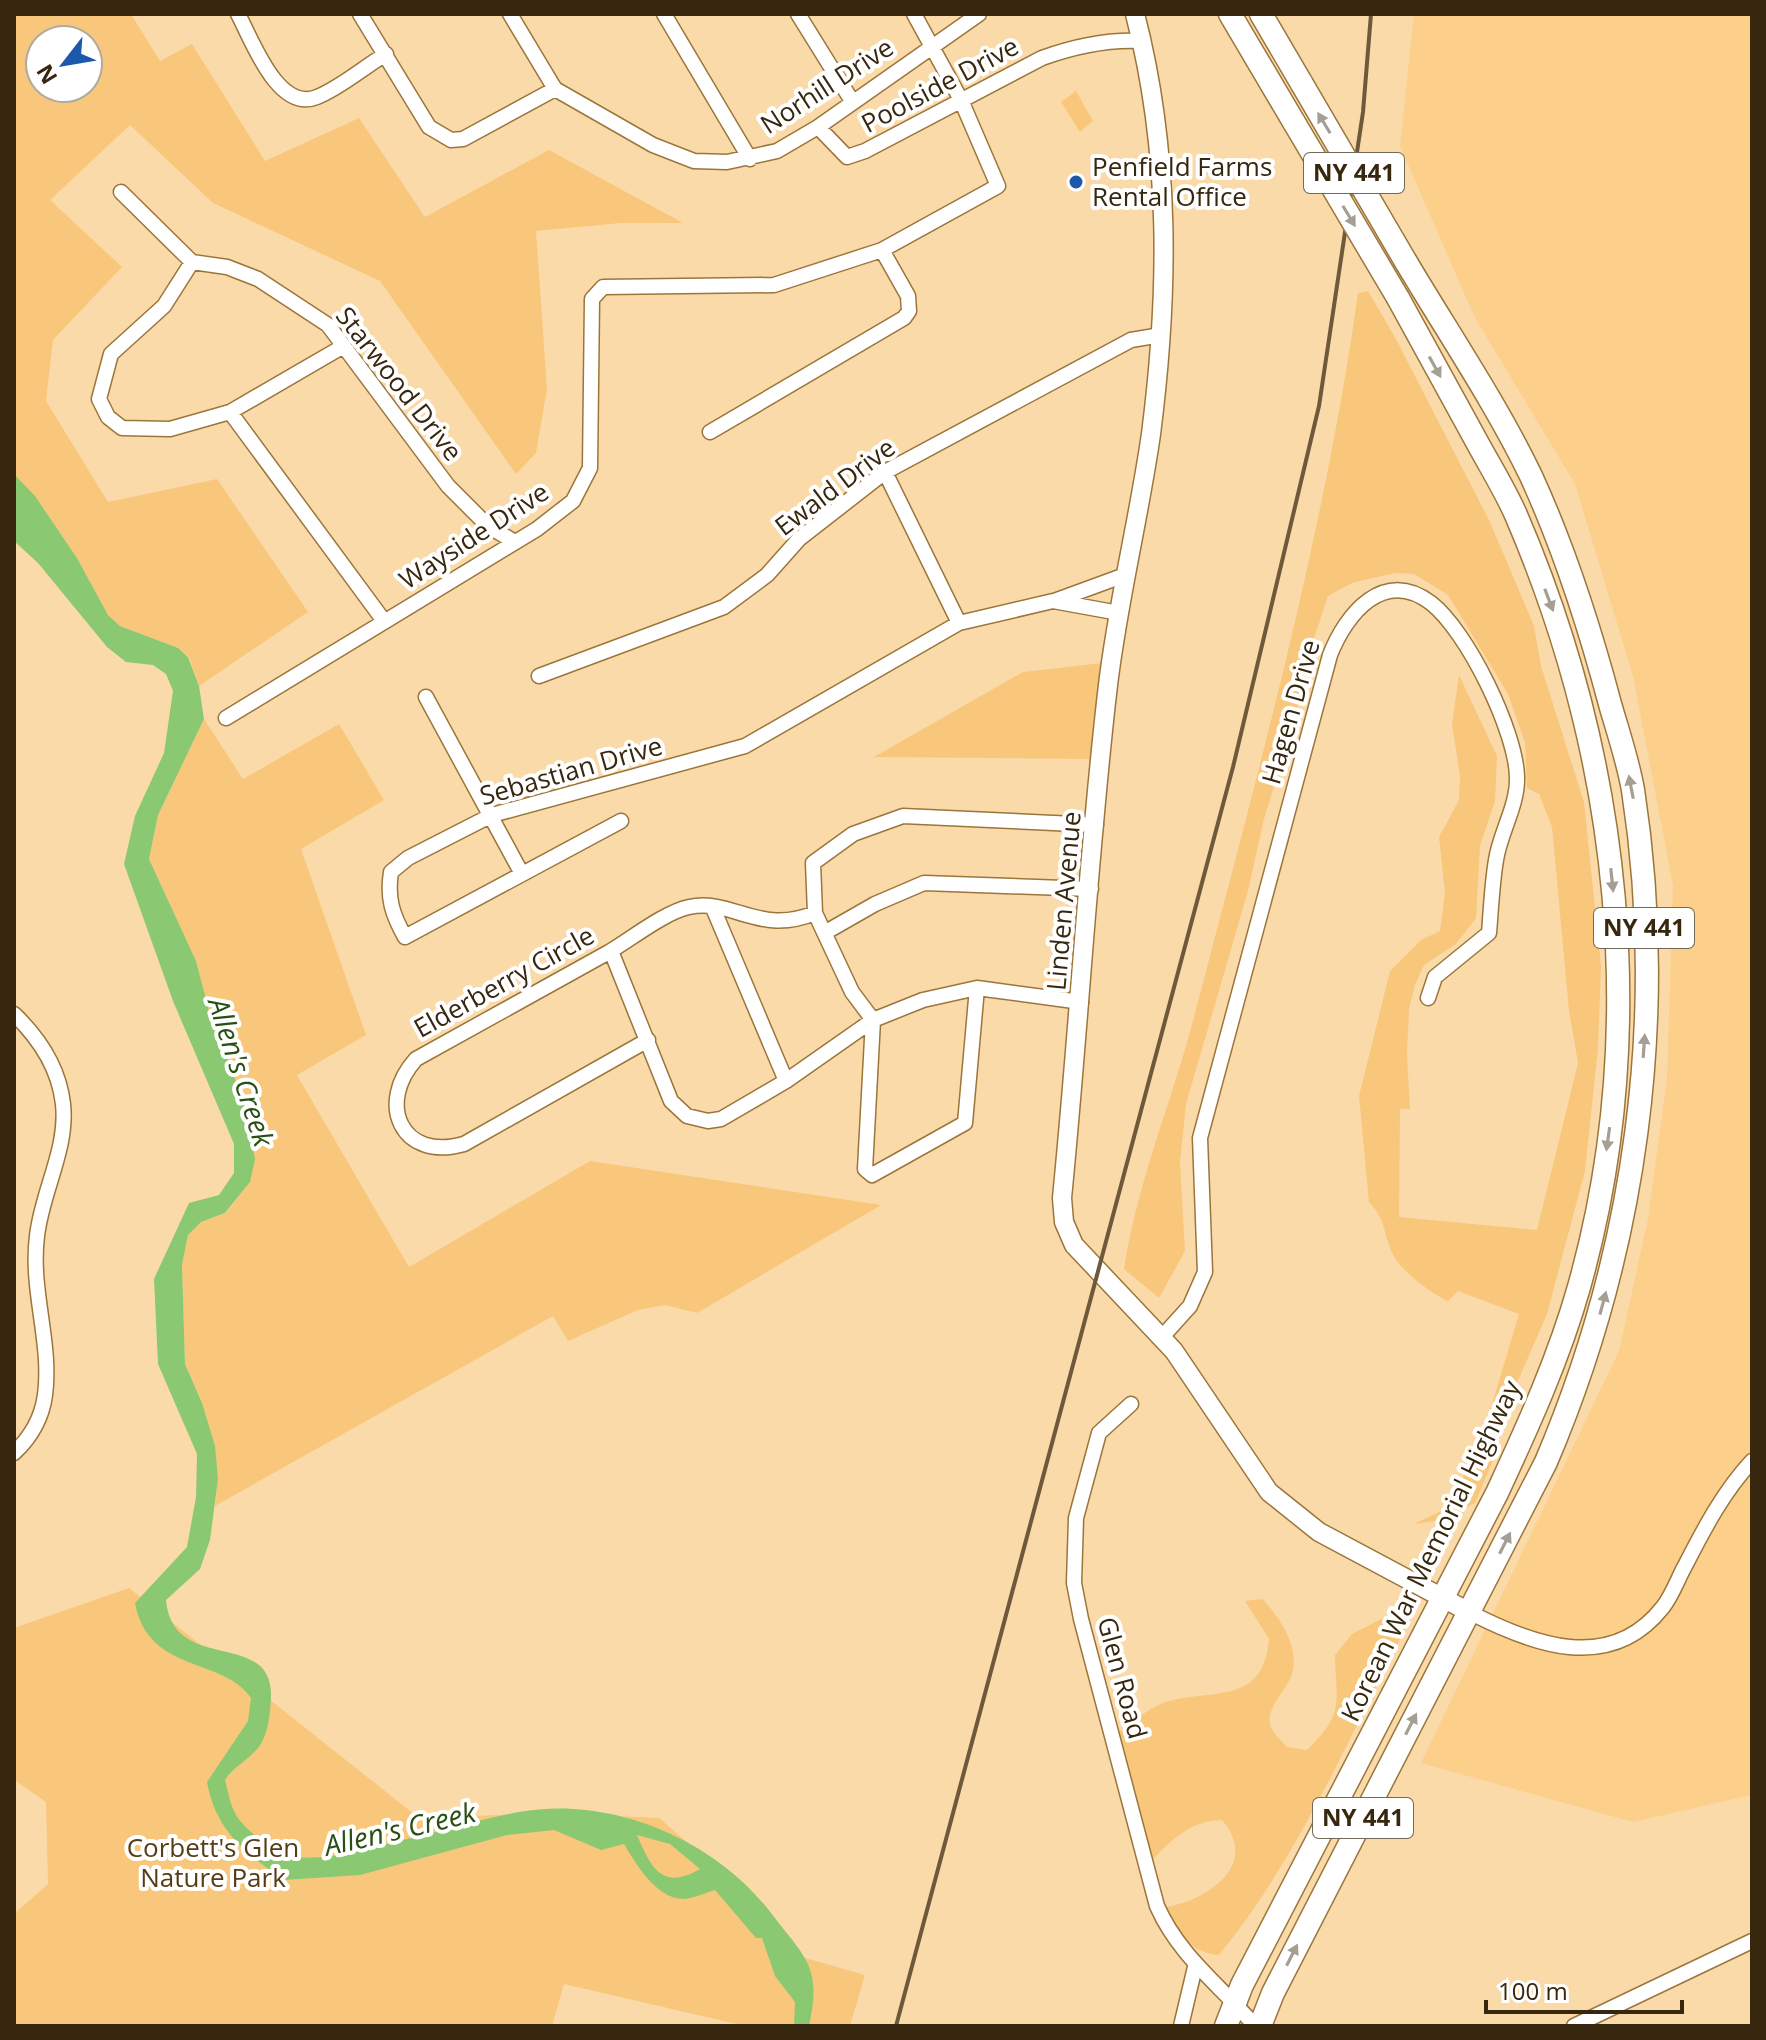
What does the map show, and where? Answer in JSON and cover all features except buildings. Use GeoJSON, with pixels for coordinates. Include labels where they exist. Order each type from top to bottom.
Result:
{"type":"FeatureCollection","features":[{"type":"Feature","properties":{"kind":"main road","name":"Korean War Memorial Highway"},"geometry":{"type":"LineString","coordinates":[[1226,2026],[1234,2002],[1443,1598],[1531,1419],[1579,1284],[1609,1134],[1618,1037],[1617,935],[1607,831],[1590,734],[1564,640],[1515,512],[1398,298],[1230,14]]}},
{"type":"Feature","properties":{"kind":"main road","name":"NY 441"},"geometry":{"type":"LineString","coordinates":[[1257,2026],[1546,1462],[1568,1410],[1600,1313],[1616,1251],[1639,1116],[1646,1034],[1645,943],[1633,788],[1587,615],[1529,473],[1261,14]]}},
{"type":"Feature","properties":{"kind":"street"},"geometry":{"type":"LineString","coordinates":[[238,14],[276,84],[300,99],[315,99],[386,54]]}},
{"type":"Feature","properties":{"kind":"street"},"geometry":{"type":"LineString","coordinates":[[360,14],[429,127],[451,140],[463,139],[555,89]]}},
{"type":"Feature","properties":{"kind":"street","name":"Norhill Drive"},"geometry":{"type":"LineString","coordinates":[[510,14],[555,89],[653,145],[694,161],[750,159],[777,151],[818,127],[979,14]]}},
{"type":"Feature","properties":{"kind":"street"},"geometry":{"type":"LineString","coordinates":[[664,14],[750,159]]}},
{"type":"Feature","properties":{"kind":"street"},"geometry":{"type":"LineString","coordinates":[[798,14],[852,101]]}},
{"type":"Feature","properties":{"kind":"street"},"geometry":{"type":"LineString","coordinates":[[914,14],[961,100]]}},
{"type":"Feature","properties":{"kind":"street","name":"Linden Avenue"},"geometry":{"type":"LineString","coordinates":[[1135,14],[1142,41],[1164,186],[1166,263],[1151,434],[1119,613],[1096,825],[1062,1198],[1069,1236],[1088,1262],[1162,1337],[1193,1376],[1251,1469],[1280,1502],[1319,1532],[1469,1612]]}},
{"type":"Feature","properties":{"kind":"street","name":"Poolside Drive"},"geometry":{"type":"LineString","coordinates":[[818,127],[847,157],[865,151],[1042,58],[1073,47],[1122,40],[1142,41]]}},
{"type":"Feature","properties":{"kind":"street","name":"Wayside Drive"},"geometry":{"type":"LineString","coordinates":[[226,718],[515,542],[573,501],[590,468],[592,299],[603,287],[774,285],[882,250],[998,186],[961,100]]}},
{"type":"Feature","properties":{"kind":"street"},"geometry":{"type":"LineString","coordinates":[[121,192],[192,262],[164,306],[111,354],[99,399],[108,417],[122,428],[170,429],[230,412],[342,347]]}},
{"type":"Feature","properties":{"kind":"street"},"geometry":{"type":"LineString","coordinates":[[710,432],[904,318],[909,311],[908,296],[882,250]]}},
{"type":"Feature","properties":{"kind":"street","name":"Starwood Drive"},"geometry":{"type":"LineString","coordinates":[[192,262],[227,267],[258,279],[328,325],[448,486],[488,526],[515,542]]}},
{"type":"Feature","properties":{"kind":"street","name":"Ewald Drive"},"geometry":{"type":"LineString","coordinates":[[539,676],[724,607],[767,575],[799,539],[885,472],[1131,340],[1161,335]]}},
{"type":"Feature","properties":{"kind":"street"},"geometry":{"type":"LineString","coordinates":[[230,412],[384,621]]}},
{"type":"Feature","properties":{"kind":"street"},"geometry":{"type":"LineString","coordinates":[[885,472],[959,623]]}},
{"type":"Feature","properties":{"kind":"street","name":"Sebastian Drive"},"geometry":{"type":"LineString","coordinates":[[621,821],[405,937],[394,918],[389,905],[391,872],[408,858],[492,815],[745,746],[959,623],[1053,601],[1125,575]]}},
{"type":"Feature","properties":{"kind":"street","name":"Hagen Drive"},"geometry":{"type":"LineString","coordinates":[[1162,1337],[1190,1306],[1205,1272],[1200,1138],[1330,655],[1346,620],[1357,608],[1372,598],[1402,592],[1431,604],[1469,652],[1505,723],[1517,777],[1496,859],[1489,933],[1435,977],[1428,998]]}},
{"type":"Feature","properties":{"kind":"street","name":"Sebastian Drive"},"geometry":{"type":"LineString","coordinates":[[1053,601],[1119,613]]}},
{"type":"Feature","properties":{"kind":"street"},"geometry":{"type":"LineString","coordinates":[[426,697],[522,874]]}},
{"type":"Feature","properties":{"kind":"street"},"geometry":{"type":"LineString","coordinates":[[977,988],[965,1123],[872,1175],[865,1169],[873,1020],[852,992],[815,913],[813,863],[853,834],[903,816],[1096,825]]}},
{"type":"Feature","properties":{"kind":"street"},"geometry":{"type":"LineString","coordinates":[[826,932],[887,898],[924,883],[1091,889]]}},
{"type":"Feature","properties":{"kind":"street","name":"Elderberry Circle"},"geometry":{"type":"LineString","coordinates":[[648,1040],[464,1144],[432,1149],[418,1145],[400,1122],[396,1104],[398,1086],[416,1059],[689,907],[713,908],[773,922],[797,920],[815,913]]}},
{"type":"Feature","properties":{"kind":"street"},"geometry":{"type":"LineString","coordinates":[[713,908],[786,1081]]}},
{"type":"Feature","properties":{"kind":"street"},"geometry":{"type":"LineString","coordinates":[[611,951],[671,1101],[678,1110],[698,1120],[721,1119],[786,1081],[873,1020],[923,1000],[977,988],[1081,1002]]}},
{"type":"Feature","properties":{"kind":"street"},"geometry":{"type":"LineString","coordinates":[[14,1014],[48,1057],[63,1103],[58,1155],[42,1209],[35,1263],[47,1373],[45,1397],[35,1427],[14,1453]]}},
{"type":"Feature","properties":{"kind":"street","name":"Glen Road"},"geometry":{"type":"LineString","coordinates":[[1131,1404],[1099,1433],[1076,1518],[1074,1583],[1157,1906],[1176,1943],[1195,1967],[1257,2026]]}},
{"type":"Feature","properties":{"kind":"street"},"geometry":{"type":"LineString","coordinates":[[1469,1612],[1550,1647],[1588,1647],[1631,1634],[1648,1623],[1664,1605],[1711,1517],[1752,1461]]}},
{"type":"Feature","properties":{"kind":"street"},"geometry":{"type":"LineString","coordinates":[[1574,2026],[1752,1941]]}},
{"type":"Feature","properties":{"kind":"street"},"geometry":{"type":"LineString","coordinates":[[1181,2026],[1195,1967]]}},
{"type":"Feature","properties":{"kind":"shaded area"},"geometry":{"type":"Polygon","coordinates":[[[1414,14],[1752,14],[1752,1795],[1633,1822],[1421,1763],[1619,1351],[1648,1219],[1667,1078],[1673,886],[1633,676],[1575,484],[1474,316],[1400,146],[1414,14]]]}},
{"type":"Feature","properties":{"kind":"shaded area"},"geometry":{"type":"Polygon","coordinates":[[[14,474],[35,496],[77,558],[108,615],[120,626],[178,648],[188,657],[199,686],[204,719],[158,815],[149,859],[196,961],[209,1011],[245,1105],[255,1159],[250,1182],[225,1213],[201,1222],[188,1235],[182,1265],[185,1364],[202,1403],[215,1446],[218,1479],[210,1540],[200,1569],[166,1600],[173,1623],[186,1637],[203,1646],[257,1663],[268,1677],[271,1704],[263,1740],[225,1780],[236,1815],[246,1828],[271,1847],[287,1855],[308,1858],[351,1852],[519,1812],[554,1808],[589,1810],[625,1817],[659,1829],[691,1844],[721,1864],[748,1887],[794,1942],[812,1976],[813,2006],[809,2026],[794,2026],[795,2002],[775,1976],[762,1938],[756,1938],[715,1890],[684,1899],[664,1893],[648,1879],[624,1844],[601,1850],[554,1830],[507,1835],[360,1875],[284,1880],[245,1850],[217,1814],[207,1782],[248,1721],[251,1698],[239,1685],[170,1653],[155,1642],[143,1626],[135,1603],[187,1547],[196,1497],[197,1454],[158,1364],[154,1279],[189,1203],[219,1195],[234,1173],[234,1144],[173,1001],[124,864],[135,816],[164,753],[173,691],[166,674],[153,665],[126,662],[107,647],[38,563],[14,541],[14,474]],[[637,1835],[653,1866],[667,1877],[676,1878],[700,1869],[670,1844],[637,1835]]]}},
{"type":"Feature","properties":{"kind":"green space"},"geometry":{"type":"Polygon","coordinates":[[[14,14],[131,14],[160,61],[192,44],[265,161],[359,118],[425,217],[549,150],[683,223],[621,223],[536,231],[547,389],[536,453],[516,474],[380,281],[213,203],[130,125],[50,200],[122,267],[53,340],[46,401],[108,502],[217,479],[308,612],[199,686],[189,657],[178,648],[120,626],[108,615],[77,558],[35,496],[14,474],[14,14]]]}},
{"type":"Feature","properties":{"kind":"green space"},"geometry":{"type":"Polygon","coordinates":[[[1076,91],[1093,121],[1080,132],[1061,102],[1076,91]]]}},
{"type":"Feature","properties":{"kind":"green space"},"geometry":{"type":"Polygon","coordinates":[[[1368,291],[1490,522],[1534,626],[1541,666],[1584,802],[1601,966],[1598,1048],[1585,1171],[1547,1314],[1504,1413],[1497,1451],[1475,1503],[1440,1520],[1414,1524],[1447,1508],[1481,1441],[1519,1314],[1458,1291],[1448,1301],[1419,1283],[1399,1264],[1379,1216],[1369,1202],[1359,1096],[1390,971],[1421,940],[1440,931],[1445,893],[1439,837],[1459,800],[1460,776],[1452,724],[1459,675],[1497,756],[1495,801],[1480,846],[1476,918],[1456,944],[1424,965],[1409,1009],[1407,1055],[1410,1109],[1400,1109],[1399,1217],[1537,1230],[1578,1063],[1569,1011],[1552,827],[1539,794],[1527,788],[1525,743],[1508,694],[1448,595],[1414,574],[1395,573],[1352,583],[1328,596],[1310,651],[1295,718],[1264,819],[1248,891],[1186,1104],[1180,1163],[1185,1251],[1159,1298],[1124,1269],[1137,1204],[1186,1045],[1265,745],[1327,475],[1358,293],[1368,291]]]}},
{"type":"Feature","properties":{"kind":"green space"},"geometry":{"type":"Polygon","coordinates":[[[1102,663],[1092,759],[874,757],[1023,672],[1102,663]]]}},
{"type":"Feature","properties":{"kind":"green space"},"geometry":{"type":"Polygon","coordinates":[[[204,719],[243,779],[339,724],[384,800],[301,849],[366,1035],[297,1075],[409,1267],[590,1161],[881,1205],[697,1313],[665,1305],[638,1310],[568,1341],[553,1316],[215,1506],[218,1478],[202,1403],[185,1364],[182,1265],[188,1235],[201,1222],[226,1213],[250,1182],[196,961],[149,859],[158,815],[204,719]]]}},
{"type":"Feature","properties":{"kind":"green space","name":"Corbett's Glen Nature Park"},"geometry":{"type":"Polygon","coordinates":[[[129,1588],[419,1818],[548,1813],[659,1818],[733,1882],[802,1957],[865,1975],[850,2026],[745,2026],[564,1984],[552,2026],[14,2026],[14,1914],[48,1884],[46,1802],[14,1780],[14,1628],[129,1588]]]}},
{"type":"Feature","properties":{"kind":"green space"},"geometry":{"type":"Polygon","coordinates":[[[1263,1599],[1282,1624],[1293,1653],[1292,1674],[1273,1706],[1270,1720],[1274,1732],[1287,1747],[1307,1750],[1328,1726],[1337,1697],[1335,1655],[1352,1634],[1385,1617],[1408,1624],[1299,1836],[1248,1917],[1219,1955],[1200,1950],[1185,1940],[1166,1907],[1198,1897],[1224,1878],[1235,1852],[1232,1836],[1222,1820],[1200,1824],[1174,1839],[1150,1862],[1115,1734],[1163,1703],[1231,1691],[1257,1676],[1265,1661],[1269,1639],[1245,1601],[1263,1599]]]}},
{"type":"Feature","properties":{"kind":"railway"},"geometry":{"type":"LineString","coordinates":[[896,2026],[1233,767],[1319,406],[1363,112],[1371,14]]}},
{"type":"Feature","properties":{"kind":"place","name":"Penfield Farms Rental Office"},"geometry":{"type":"Point","coordinates":[1076,182]}},
{"type":"Feature","properties":{"kind":"water label","name":"Allen's Creek"},"geometry":{"type":"Point","coordinates":[241,1072]}},
{"type":"Feature","properties":{"kind":"water label","name":"Allen's Creek"},"geometry":{"type":"Point","coordinates":[400,1829]}}]}
